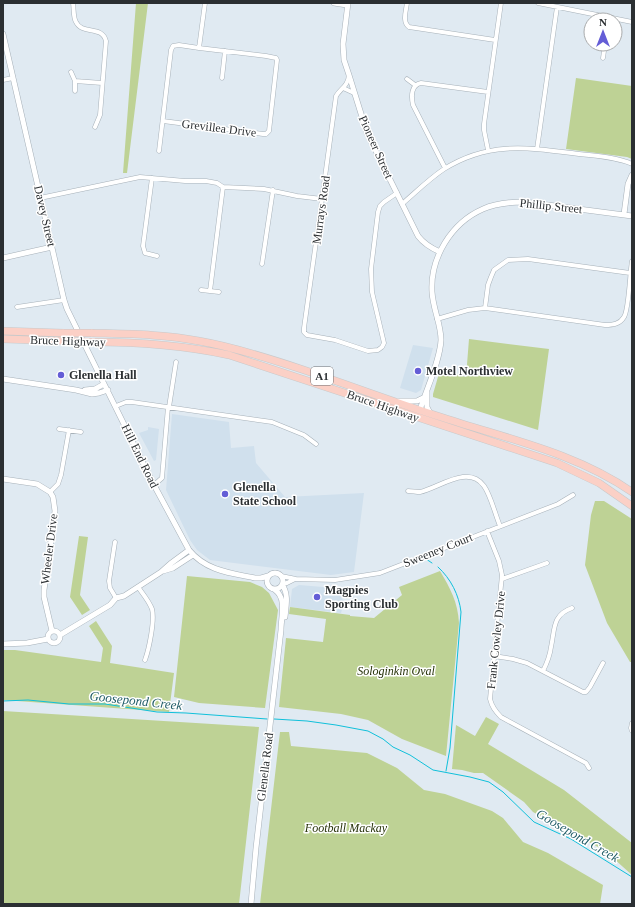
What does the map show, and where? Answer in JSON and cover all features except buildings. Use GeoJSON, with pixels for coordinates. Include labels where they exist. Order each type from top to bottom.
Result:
{"type":"FeatureCollection","features":[{"type":"Feature","properties":{"kind":"highway","name":"Bruce Highway"},"geometry":{"type":"LineString","coordinates":[[3,331],[159,335],[207,342],[251,353],[563,456],[596,470],[632,492]]}},
{"type":"Feature","properties":{"kind":"highway","name":"Bruce Highway"},"geometry":{"type":"LineString","coordinates":[[3,339],[131,342],[178,346],[229,355],[495,444],[557,463],[580,473],[607,488],[632,506]]}},
{"type":"Feature","properties":{"kind":"highway"},"geometry":{"type":"LineString","coordinates":[[420,410],[424,416],[479,435],[495,444]]}},
{"type":"Feature","properties":{"kind":"highway"},"geometry":{"type":"LineString","coordinates":[[607,488],[632,502]]}},
{"type":"Feature","properties":{"kind":"street"},"geometry":{"type":"LineString","coordinates":[[73,3],[75,19],[78,26],[100,32],[105,37],[100,115],[95,126]]}},
{"type":"Feature","properties":{"kind":"street"},"geometry":{"type":"LineString","coordinates":[[200,48],[205,3]]}},
{"type":"Feature","properties":{"kind":"street"},"geometry":{"type":"LineString","coordinates":[[334,3],[347,4]]}},
{"type":"Feature","properties":{"kind":"street"},"geometry":{"type":"LineString","coordinates":[[407,3],[405,22],[409,27],[495,40]]}},
{"type":"Feature","properties":{"kind":"street"},"geometry":{"type":"LineString","coordinates":[[488,150],[484,130],[500,3]]}},
{"type":"Feature","properties":{"kind":"street"},"geometry":{"type":"LineString","coordinates":[[538,3],[583,13]]}},
{"type":"Feature","properties":{"kind":"street","name":"Pioneer Street"},"geometry":{"type":"LineString","coordinates":[[347,4],[343,44],[344,60],[367,133],[422,241],[440,252]]}},
{"type":"Feature","properties":{"kind":"street"},"geometry":{"type":"LineString","coordinates":[[537,149],[557,7]]}},
{"type":"Feature","properties":{"kind":"street","name":"Davey Street"},"geometry":{"type":"LineString","coordinates":[[3,34],[64,300],[67,309],[108,390]]}},
{"type":"Feature","properties":{"kind":"street","name":"Grevillea Drive"},"geometry":{"type":"LineString","coordinates":[[179,45],[200,48],[276,58],[269,131],[266,134],[163,121],[171,50],[173,46],[179,45]]}},
{"type":"Feature","properties":{"kind":"street"},"geometry":{"type":"LineString","coordinates":[[222,78],[225,51]]}},
{"type":"Feature","properties":{"kind":"street"},"geometry":{"type":"LineString","coordinates":[[603,58],[604,52]]}},
{"type":"Feature","properties":{"kind":"street"},"geometry":{"type":"LineString","coordinates":[[71,72],[75,81],[75,91]]}},
{"type":"Feature","properties":{"kind":"street","name":"Murrays Road"},"geometry":{"type":"LineString","coordinates":[[349,75],[348,80],[336,96],[304,328],[304,332],[307,335],[335,340],[368,352],[378,350],[382,347],[384,343],[372,292],[371,281],[374,236],[380,206],[397,193]]}},
{"type":"Feature","properties":{"kind":"street"},"geometry":{"type":"LineString","coordinates":[[3,80],[13,78]]}},
{"type":"Feature","properties":{"kind":"street"},"geometry":{"type":"LineString","coordinates":[[407,79],[415,85]]}},
{"type":"Feature","properties":{"kind":"street"},"geometry":{"type":"LineString","coordinates":[[75,81],[102,83]]}},
{"type":"Feature","properties":{"kind":"street"},"geometry":{"type":"LineString","coordinates":[[415,85],[422,83],[488,92]]}},
{"type":"Feature","properties":{"kind":"street"},"geometry":{"type":"LineString","coordinates":[[415,85],[412,95],[413,105],[445,168]]}},
{"type":"Feature","properties":{"kind":"street"},"geometry":{"type":"LineString","coordinates":[[343,88],[354,93]]}},
{"type":"Feature","properties":{"kind":"street"},"geometry":{"type":"LineString","coordinates":[[159,151],[163,121]]}},
{"type":"Feature","properties":{"kind":"street"},"geometry":{"type":"LineString","coordinates":[[402,204],[422,185],[445,168],[488,150],[521,147],[618,160],[632,164]]}},
{"type":"Feature","properties":{"kind":"street"},"geometry":{"type":"LineString","coordinates":[[624,214],[628,184],[632,175]]}},
{"type":"Feature","properties":{"kind":"street"},"geometry":{"type":"LineString","coordinates":[[40,198],[140,177],[185,181],[206,181],[217,183],[223,187],[273,190],[297,196],[322,199]]}},
{"type":"Feature","properties":{"kind":"street"},"geometry":{"type":"LineString","coordinates":[[152,178],[143,246],[145,252],[156,256]]}},
{"type":"Feature","properties":{"kind":"street"},"geometry":{"type":"LineString","coordinates":[[210,291],[223,187]]}},
{"type":"Feature","properties":{"kind":"street"},"geometry":{"type":"LineString","coordinates":[[262,264],[273,190]]}},
{"type":"Feature","properties":{"kind":"street","name":"Phillip Street"},"geometry":{"type":"LineString","coordinates":[[427,391],[440,349],[440,333],[433,304],[432,278],[440,252],[450,236],[461,224],[483,209],[506,203],[525,202],[632,216]]}},
{"type":"Feature","properties":{"kind":"street"},"geometry":{"type":"LineString","coordinates":[[3,258],[52,247]]}},
{"type":"Feature","properties":{"kind":"street"},"geometry":{"type":"LineString","coordinates":[[485,308],[488,285],[491,276],[494,270],[508,260],[528,259],[630,272]]}},
{"type":"Feature","properties":{"kind":"street"},"geometry":{"type":"LineString","coordinates":[[437,319],[468,310],[485,308],[605,324],[616,324],[626,315],[632,260]]}},
{"type":"Feature","properties":{"kind":"street"},"geometry":{"type":"LineString","coordinates":[[201,290],[219,292]]}},
{"type":"Feature","properties":{"kind":"street"},"geometry":{"type":"LineString","coordinates":[[17,307],[64,300]]}},
{"type":"Feature","properties":{"kind":"street"},"geometry":{"type":"LineString","coordinates":[[154,485],[162,478],[168,407],[176,362]]}},
{"type":"Feature","properties":{"kind":"street"},"geometry":{"type":"LineString","coordinates":[[3,379],[76,390],[92,394],[108,390]]}},
{"type":"Feature","properties":{"kind":"street"},"geometry":{"type":"LineString","coordinates":[[76,390],[95,389],[104,384]]}},
{"type":"Feature","properties":{"kind":"street","name":"Hill End Road"},"geometry":{"type":"LineString","coordinates":[[108,390],[154,485],[193,555],[217,570],[255,578],[268,576]]}},
{"type":"Feature","properties":{"kind":"street"},"geometry":{"type":"LineString","coordinates":[[420,410],[423,398],[427,391]]}},
{"type":"Feature","properties":{"kind":"street"},"geometry":{"type":"LineString","coordinates":[[427,391],[427,407],[430,413]]}},
{"type":"Feature","properties":{"kind":"street"},"geometry":{"type":"LineString","coordinates":[[393,400],[420,401],[423,398]]}},
{"type":"Feature","properties":{"kind":"street"},"geometry":{"type":"LineString","coordinates":[[116,406],[126,402],[272,422],[304,435],[316,444]]}},
{"type":"Feature","properties":{"kind":"street"},"geometry":{"type":"LineString","coordinates":[[59,429],[81,432]]}},
{"type":"Feature","properties":{"kind":"street"},"geometry":{"type":"LineString","coordinates":[[3,478],[37,484],[50,492],[58,484],[61,475],[68,430]]}},
{"type":"Feature","properties":{"kind":"street"},"geometry":{"type":"LineString","coordinates":[[408,492],[420,492],[456,478],[468,477],[475,479],[484,486],[500,526]]}},
{"type":"Feature","properties":{"kind":"street","name":"Wheeler Drive"},"geometry":{"type":"LineString","coordinates":[[50,492],[55,503],[55,511],[44,597],[52,631]]}},
{"type":"Feature","properties":{"kind":"street","name":"Sweeney Court"},"geometry":{"type":"LineString","coordinates":[[281,576],[296,579],[335,580],[380,573],[558,504],[573,495]]}},
{"type":"Feature","properties":{"kind":"street","name":"Frank Cowley Drive"},"geometry":{"type":"LineString","coordinates":[[487,531],[501,567],[502,580],[490,699],[492,705],[497,713],[507,720],[586,763],[589,768]]}},
{"type":"Feature","properties":{"kind":"street"},"geometry":{"type":"LineString","coordinates":[[114,542],[109,581],[110,588],[116,598]]}},
{"type":"Feature","properties":{"kind":"street"},"geometry":{"type":"LineString","coordinates":[[60,635],[57,632],[52,631],[48,634],[50,643],[56,643],[60,639],[60,635],[110,605],[116,598],[124,596],[161,572],[189,550]]}},
{"type":"Feature","properties":{"kind":"street"},"geometry":{"type":"LineString","coordinates":[[161,572],[173,568],[193,555]]}},
{"type":"Feature","properties":{"kind":"street"},"geometry":{"type":"LineString","coordinates":[[502,580],[547,563]]}},
{"type":"Feature","properties":{"kind":"street"},"geometry":{"type":"LineString","coordinates":[[276,573],[281,576],[283,580],[280,587],[275,590],[268,586],[266,580],[268,576],[276,573]]}},
{"type":"Feature","properties":{"kind":"street","name":"Hill End Road"},"geometry":{"type":"LineString","coordinates":[[255,578],[268,586]]}},
{"type":"Feature","properties":{"kind":"street","name":"Sweeney Court"},"geometry":{"type":"LineString","coordinates":[[282,584],[296,579]]}},
{"type":"Feature","properties":{"kind":"street","name":"Glenella Road"},"geometry":{"type":"LineString","coordinates":[[251,904],[256,848],[286,603],[285,588],[282,584]]}},
{"type":"Feature","properties":{"kind":"street"},"geometry":{"type":"LineString","coordinates":[[138,587],[151,607],[153,616],[149,650],[145,660]]}},
{"type":"Feature","properties":{"kind":"street","name":"Glenella Road"},"geometry":{"type":"LineString","coordinates":[[275,590],[280,594],[282,600],[282,630]]}},
{"type":"Feature","properties":{"kind":"street"},"geometry":{"type":"LineString","coordinates":[[543,671],[549,658],[558,617],[563,612],[572,608]]}},
{"type":"Feature","properties":{"kind":"street"},"geometry":{"type":"LineString","coordinates":[[3,644],[27,643],[48,639]]}},
{"type":"Feature","properties":{"kind":"street"},"geometry":{"type":"LineString","coordinates":[[494,656],[521,660],[586,693],[603,663]]}},
{"type":"Feature","properties":{"kind":"street"},"geometry":{"type":"LineString","coordinates":[[632,723],[632,731]]}},
{"type":"Feature","properties":{"kind":"shaded area"},"geometry":{"type":"Polygon","coordinates":[[[413,345],[433,348],[421,390],[416,393],[400,388],[413,345]]]}},
{"type":"Feature","properties":{"kind":"shaded area","name":"Glenella State School"},"geometry":{"type":"Polygon","coordinates":[[[172,414],[229,422],[231,448],[254,446],[256,463],[285,497],[364,493],[354,572],[331,575],[210,560],[197,550],[190,540],[166,490],[172,414]]]}},
{"type":"Feature","properties":{"kind":"shaded area"},"geometry":{"type":"Polygon","coordinates":[[[148,427],[159,429],[156,460],[154,461],[139,433],[148,430],[148,427]]]}},
{"type":"Feature","properties":{"kind":"shaded area","name":"Magpies Sporting Club"},"geometry":{"type":"Polygon","coordinates":[[[299,585],[335,588],[344,602],[341,613],[290,607],[292,589],[299,585]]]}},
{"type":"Feature","properties":{"kind":"green space"},"geometry":{"type":"Polygon","coordinates":[[[136,3],[148,3],[127,173],[123,173],[136,3]]]}},
{"type":"Feature","properties":{"kind":"green space"},"geometry":{"type":"Polygon","coordinates":[[[576,78],[632,86],[632,159],[627,157],[566,149],[576,78]]]}},
{"type":"Feature","properties":{"kind":"green space"},"geometry":{"type":"Polygon","coordinates":[[[469,339],[549,349],[538,430],[433,397],[440,370],[466,377],[469,339]]]}},
{"type":"Feature","properties":{"kind":"green space"},"geometry":{"type":"Polygon","coordinates":[[[595,501],[604,501],[632,519],[632,662],[630,662],[607,623],[585,565],[591,515],[595,501]]]}},
{"type":"Feature","properties":{"kind":"green space"},"geometry":{"type":"Polygon","coordinates":[[[79,536],[88,537],[80,595],[90,610],[82,615],[70,597],[79,536]]]}},
{"type":"Feature","properties":{"kind":"green space","name":"Sologinkin Oval"},"geometry":{"type":"Polygon","coordinates":[[[440,571],[455,602],[459,623],[446,756],[402,739],[368,720],[341,714],[279,707],[286,638],[323,642],[326,619],[289,614],[290,607],[374,618],[402,595],[399,587],[440,571]]]}},
{"type":"Feature","properties":{"kind":"green space"},"geometry":{"type":"Polygon","coordinates":[[[187,576],[250,582],[262,587],[269,593],[278,610],[265,708],[199,703],[174,697],[187,576]]]}},
{"type":"Feature","properties":{"kind":"green space"},"geometry":{"type":"Polygon","coordinates":[[[96,621],[112,646],[110,663],[174,673],[169,712],[3,700],[3,650],[15,650],[101,662],[103,648],[89,626],[96,621]]]}},
{"type":"Feature","properties":{"kind":"green space"},"geometry":{"type":"Polygon","coordinates":[[[3,711],[259,727],[239,904],[3,904],[3,711]]]}},
{"type":"Feature","properties":{"kind":"green space"},"geometry":{"type":"Polygon","coordinates":[[[486,717],[499,724],[488,744],[564,790],[632,843],[632,875],[598,847],[533,812],[524,802],[483,773],[452,769],[456,725],[475,736],[486,717]]]}},
{"type":"Feature","properties":{"kind":"green space","name":"Football Mackay"},"geometry":{"type":"Polygon","coordinates":[[[280,732],[289,732],[291,746],[367,753],[397,768],[424,790],[445,794],[492,811],[503,818],[523,842],[548,853],[603,885],[600,904],[260,904],[280,732]]]}},
{"type":"Feature","properties":{"kind":"waterway"},"geometry":{"type":"LineString","coordinates":[[426,559],[432,563]]}},
{"type":"Feature","properties":{"kind":"waterway"},"geometry":{"type":"LineString","coordinates":[[438,567],[454,588],[461,612],[450,748],[446,771]]}},
{"type":"Feature","properties":{"kind":"waterway","name":"Goosepond Creek"},"geometry":{"type":"LineString","coordinates":[[3,701],[28,700],[69,704],[105,704],[157,712],[267,719]]}},
{"type":"Feature","properties":{"kind":"waterway","name":"Goosepond Creek"},"geometry":{"type":"LineString","coordinates":[[274,719],[307,721],[368,731],[433,770],[489,782],[503,792],[534,822],[571,839],[632,877]]}},
{"type":"Feature","properties":{"kind":"place","name":"Motel Northview"},"geometry":{"type":"Point","coordinates":[418,371]}},
{"type":"Feature","properties":{"kind":"place","name":"Glenella Hall"},"geometry":{"type":"Point","coordinates":[61,375]}},
{"type":"Feature","properties":{"kind":"place","name":"Glenella State School"},"geometry":{"type":"Point","coordinates":[225,494]}},
{"type":"Feature","properties":{"kind":"place","name":"Magpies Sporting Club"},"geometry":{"type":"Point","coordinates":[317,597]}}]}
